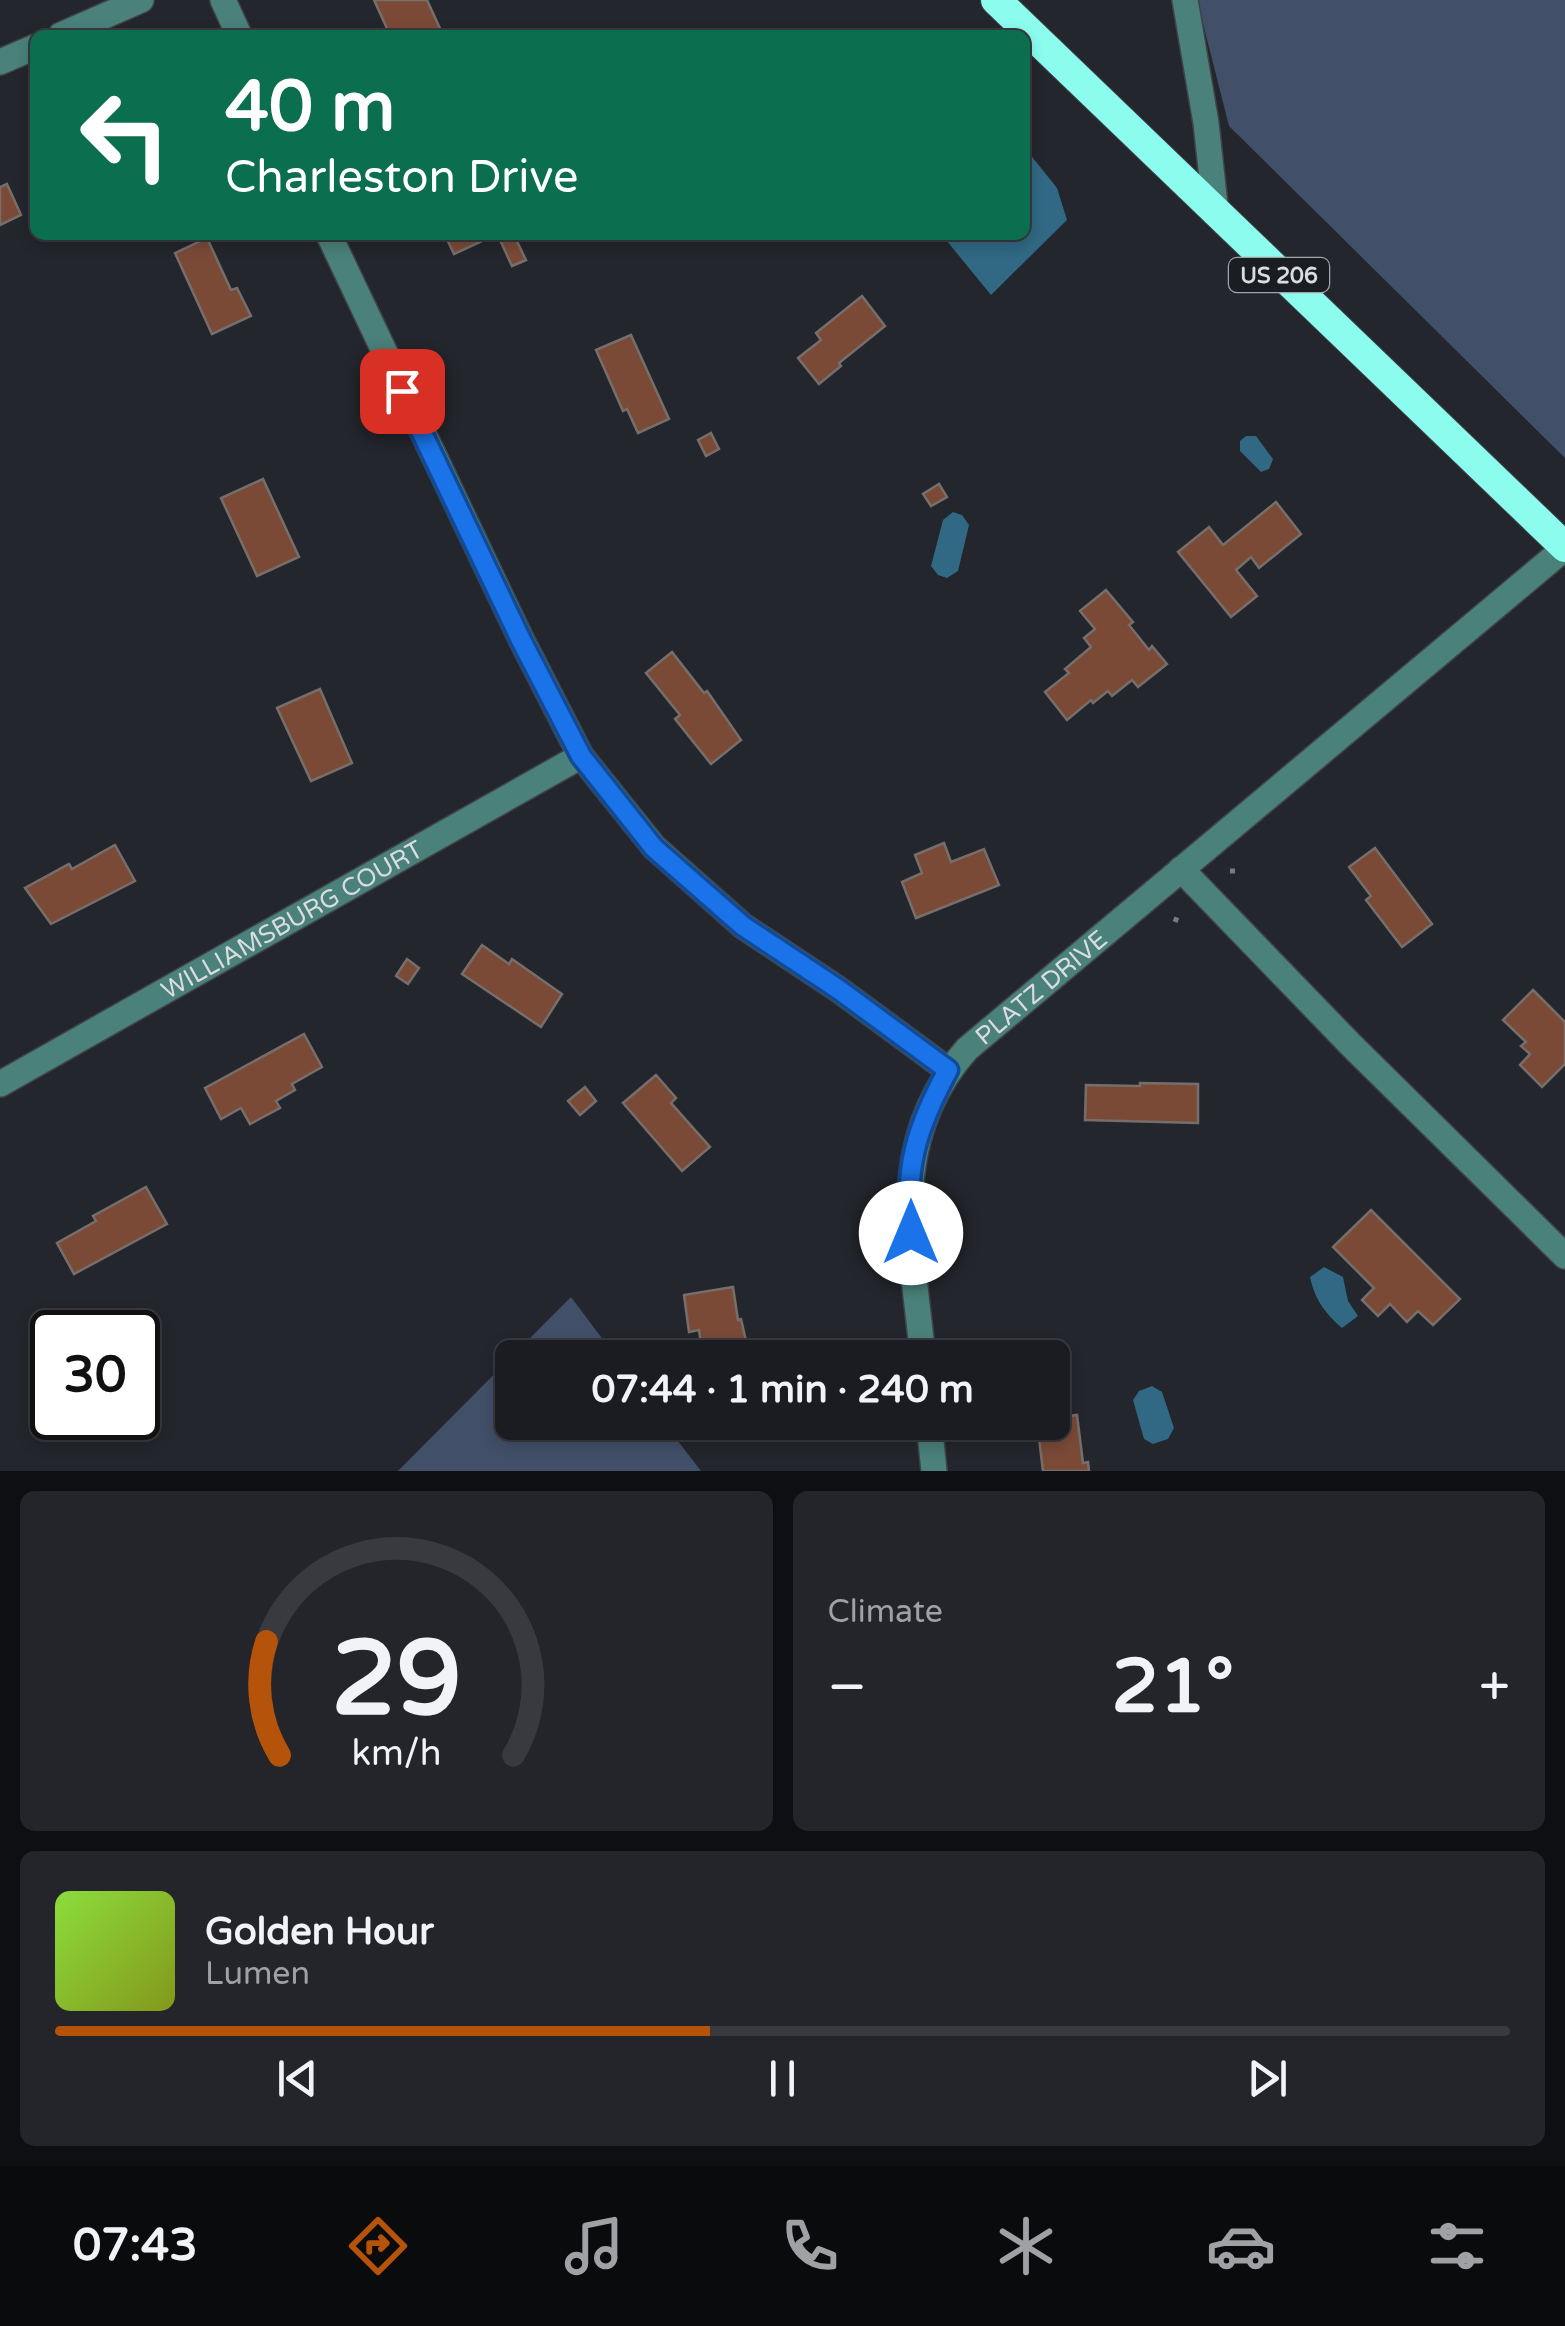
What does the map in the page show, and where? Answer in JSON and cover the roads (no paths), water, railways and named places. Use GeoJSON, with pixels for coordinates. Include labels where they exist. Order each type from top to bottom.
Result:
{"type":"FeatureCollection","features":[{"type":"Feature","properties":{"kind":"highway","name":"US 206"},"geometry":{"type":"LineString","coordinates":[[996,0],[1027,30]]}},
{"type":"Feature","properties":{"kind":"highway","name":"US 206"},"geometry":{"type":"LineString","coordinates":[[1030,33],[1565,547]]}},
{"type":"Feature","properties":{"kind":"street"},"geometry":{"type":"LineString","coordinates":[[73,30],[141,0]]}},
{"type":"Feature","properties":{"kind":"street"},"geometry":{"type":"LineString","coordinates":[[223,0],[237,30]]}},
{"type":"Feature","properties":{"kind":"street"},"geometry":{"type":"LineString","coordinates":[[1185,0],[1206,123],[1216,214]]}},
{"type":"Feature","properties":{"kind":"street"},"geometry":{"type":"LineString","coordinates":[[0,62],[30,49]]}},
{"type":"Feature","properties":{"kind":"street"},"geometry":{"type":"LineString","coordinates":[[331,240],[521,640],[581,756],[654,848],[743,926],[838,989],[948,1070]]}},
{"type":"Feature","properties":{"kind":"street","name":"PLATZ DRIVE"},"geometry":{"type":"LineString","coordinates":[[921,1340],[909,1214],[913,1148],[924,1114],[948,1070],[966,1049],[1565,547]]}},
{"type":"Feature","properties":{"kind":"street","name":"WILLIAMSBURG COURT"},"geometry":{"type":"LineString","coordinates":[[0,1084],[581,756]]}},
{"type":"Feature","properties":{"kind":"street"},"geometry":{"type":"LineString","coordinates":[[1181,869],[1350,1045],[1565,1256]]}},
{"type":"Feature","properties":{"kind":"street"},"geometry":{"type":"LineString","coordinates":[[931,1440],[934,1471]]}}]}
